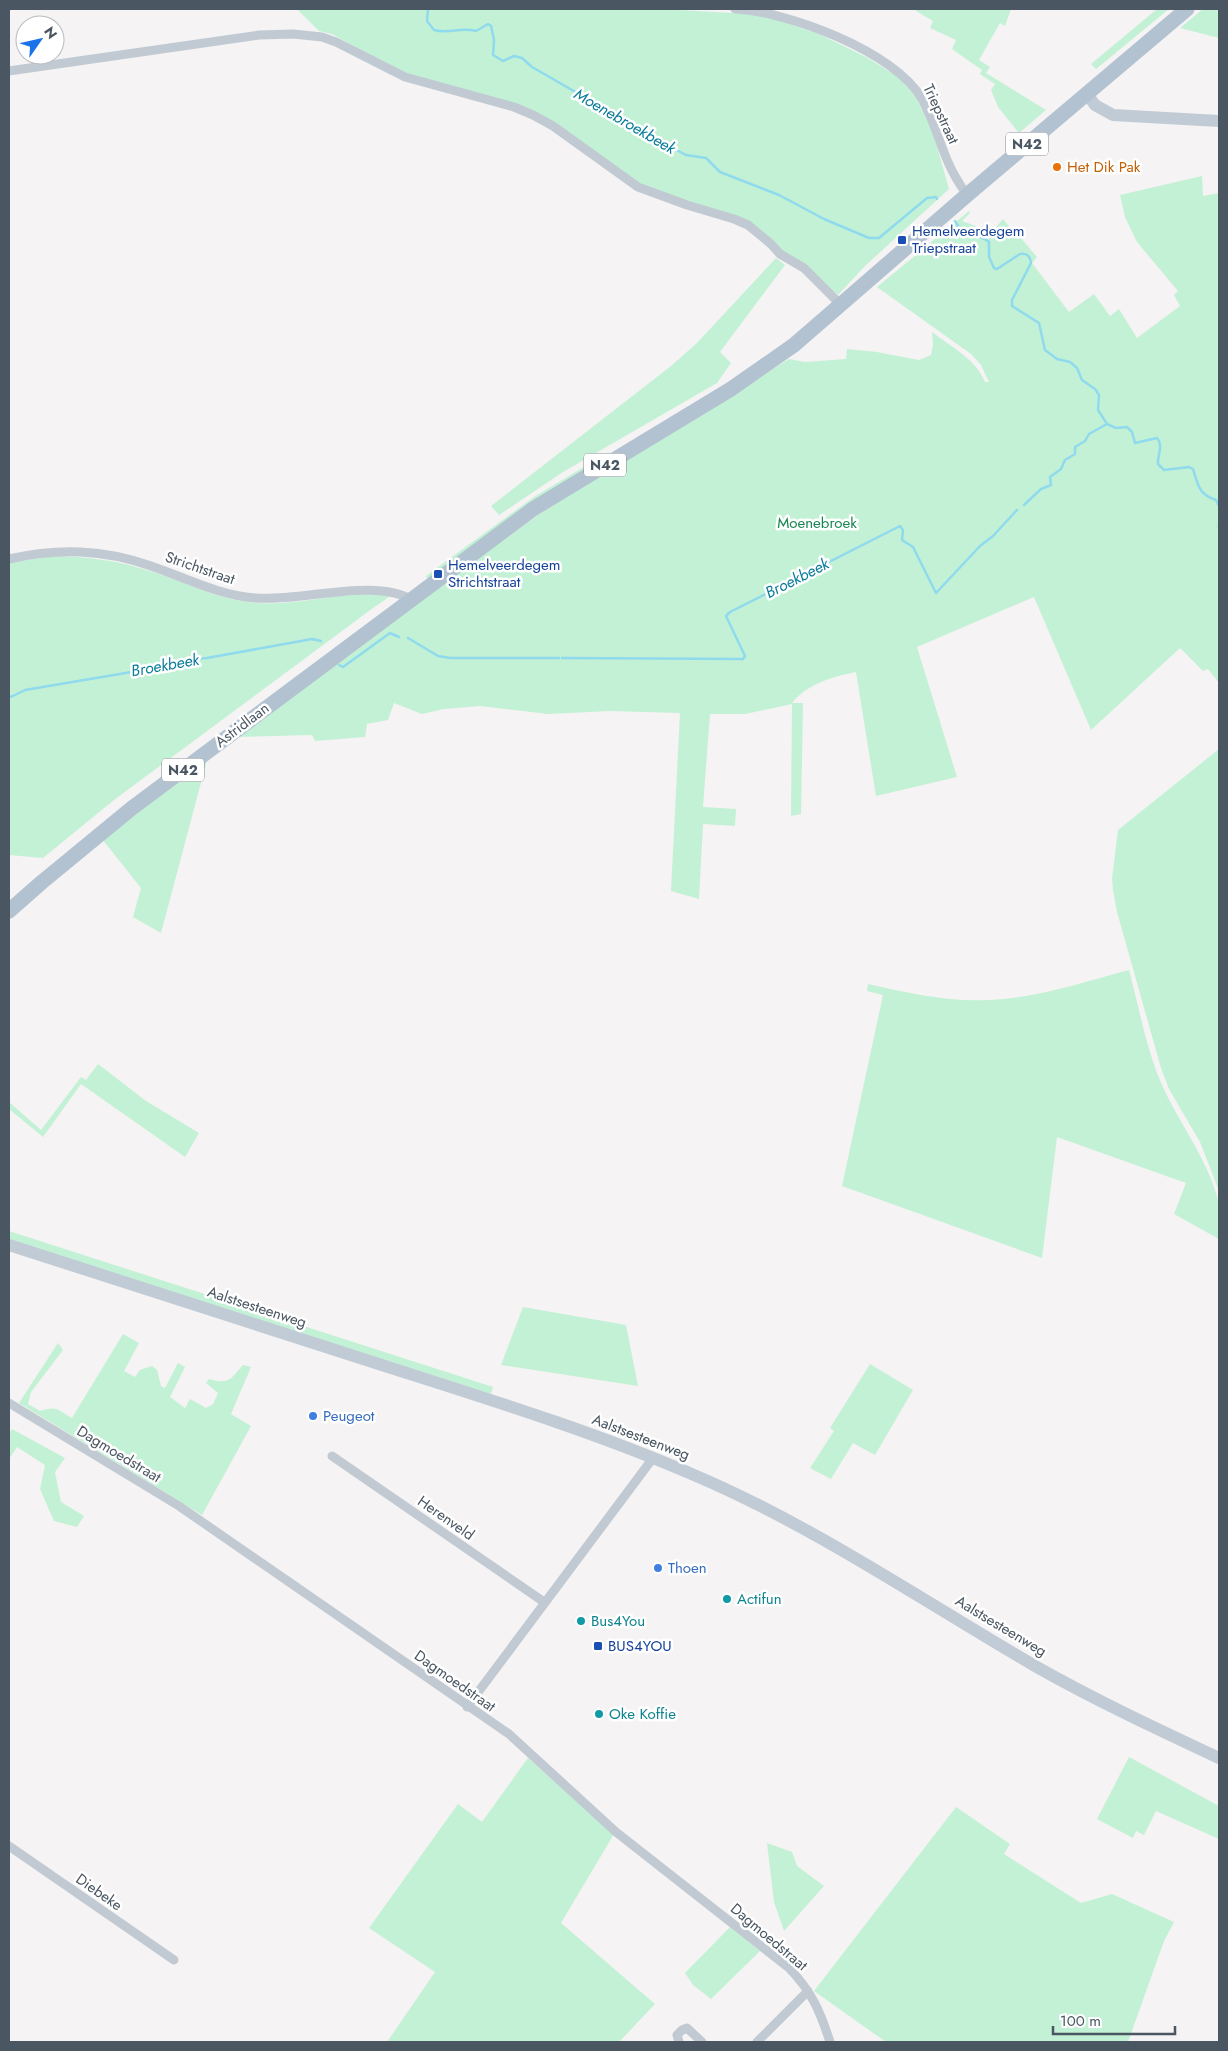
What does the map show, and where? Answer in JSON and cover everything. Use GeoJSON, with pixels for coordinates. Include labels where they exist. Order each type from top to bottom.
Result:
{"type":"FeatureCollection","features":[{"type":"Feature","properties":{"kind":"main road","name":"N42"},"geometry":{"type":"LineString","coordinates":[[412,600],[533,510],[731,389],[794,345],[967,195],[1188,9]]}},
{"type":"Feature","properties":{"kind":"main road"},"geometry":{"type":"LineString","coordinates":[[1087,94],[1095,104],[1113,115],[1219,120]]}},
{"type":"Feature","properties":{"kind":"main road","name":"Astridlaan"},"geometry":{"type":"LineString","coordinates":[[9,911],[132,808],[412,600]]}},
{"type":"Feature","properties":{"kind":"main road","name":"Aalstsesteenweg"},"geometry":{"type":"LineString","coordinates":[[9,1245],[512,1407],[697,1476],[783,1518],[870,1567],[1038,1667],[1169,1735],[1219,1758]]}},
{"type":"Feature","properties":{"kind":"street","name":"Triepstraat"},"geometry":{"type":"LineString","coordinates":[[735,9],[762,12],[803,24],[879,57],[892,66],[914,86],[922,98],[948,163],[967,195]]}},
{"type":"Feature","properties":{"kind":"street"},"geometry":{"type":"LineString","coordinates":[[9,71],[259,35],[293,34],[322,37],[336,42],[405,78],[514,107],[533,114],[554,126],[638,187],[687,205],[734,219],[748,226],[771,244],[780,254],[804,268],[845,301]]}},
{"type":"Feature","properties":{"kind":"street","name":"Strichtstraat"},"geometry":{"type":"LineString","coordinates":[[9,558],[40,552],[64,551],[113,556],[151,566],[212,589],[254,598],[290,598],[365,590],[398,593],[412,600]]}},
{"type":"Feature","properties":{"kind":"street","name":"Dagmoedstraat"},"geometry":{"type":"LineString","coordinates":[[9,1403],[179,1506],[467,1707],[509,1734],[616,1832],[788,1968],[808,1991],[822,2016],[830,2042]]}},
{"type":"Feature","properties":{"kind":"street","name":"Herenveld"},"geometry":{"type":"LineString","coordinates":[[332,1456],[544,1602]]}},
{"type":"Feature","properties":{"kind":"street"},"geometry":{"type":"LineString","coordinates":[[467,1707],[653,1458]]}},
{"type":"Feature","properties":{"kind":"street","name":"Diebeke"},"geometry":{"type":"LineString","coordinates":[[9,1846],[174,1960]]}},
{"type":"Feature","properties":{"kind":"street"},"geometry":{"type":"LineString","coordinates":[[757,2042],[808,1991]]}},
{"type":"Feature","properties":{"kind":"street"},"geometry":{"type":"LineString","coordinates":[[679,2042],[677,2035],[687,2028],[702,2042]]}},
{"type":"Feature","properties":{"kind":"green space"},"geometry":{"type":"Polygon","coordinates":[[[297,9],[661,9],[751,14],[779,20],[821,35],[866,57],[900,78],[915,96],[924,113],[935,139],[949,189],[865,266],[838,295],[808,267],[787,255],[763,233],[635,181],[556,123],[406,75],[332,34],[319,31],[297,9]]]}},
{"type":"Feature","properties":{"kind":"green space"},"geometry":{"type":"Polygon","coordinates":[[[917,9],[1011,9],[1005,26],[1000,23],[979,60],[990,67],[986,73],[1046,110],[1019,133],[998,107],[991,90],[995,84],[980,74],[982,70],[952,49],[956,40],[930,28],[933,21],[916,11],[917,9]]]}},
{"type":"Feature","properties":{"kind":"green space"},"geometry":{"type":"Polygon","coordinates":[[[1157,9],[1169,9],[1096,69],[1091,64],[1157,9]]]}},
{"type":"Feature","properties":{"kind":"green space"},"geometry":{"type":"Polygon","coordinates":[[[1203,9],[1219,9],[1219,38],[1180,28],[1203,9]]]}},
{"type":"Feature","properties":{"kind":"green space","name":"Moenebroek"},"geometry":{"type":"Polygon","coordinates":[[[1202,176],[1203,196],[1219,193],[1219,683],[1208,669],[1203,671],[1180,648],[1091,730],[1034,597],[917,647],[957,777],[876,796],[856,672],[821,682],[798,696],[792,703],[803,703],[801,814],[791,816],[792,704],[745,714],[710,714],[703,807],[736,809],[735,826],[703,824],[699,899],[671,891],[680,713],[610,711],[548,714],[480,706],[444,709],[422,714],[394,703],[388,720],[367,724],[365,737],[315,741],[312,735],[236,737],[422,598],[548,508],[789,359],[805,362],[846,359],[847,349],[877,352],[919,360],[931,355],[933,345],[932,332],[969,360],[985,382],[989,382],[981,365],[971,354],[877,287],[969,211],[970,213],[962,221],[992,232],[1003,219],[1037,257],[1032,263],[1069,312],[1094,294],[1110,316],[1119,309],[1137,338],[1180,306],[1174,295],[1178,291],[1137,242],[1125,217],[1120,195],[1202,176]]]}},
{"type":"Feature","properties":{"kind":"green space"},"geometry":{"type":"Polygon","coordinates":[[[776,258],[785,265],[720,352],[731,363],[717,383],[563,472],[499,515],[491,506],[671,366],[697,343],[776,258]]]}},
{"type":"Feature","properties":{"kind":"green space"},"geometry":{"type":"Polygon","coordinates":[[[587,465],[589,469],[429,582],[426,576],[534,497],[587,465]]]}},
{"type":"Feature","properties":{"kind":"green space"},"geometry":{"type":"Polygon","coordinates":[[[52,556],[91,558],[116,562],[141,568],[223,597],[248,602],[288,603],[358,595],[389,594],[389,597],[114,800],[43,858],[9,855],[9,563],[52,556]]]}},
{"type":"Feature","properties":{"kind":"green space"},"geometry":{"type":"Polygon","coordinates":[[[1219,749],[1219,1191],[1200,1142],[1169,1089],[1161,1068],[1117,912],[1112,879],[1118,830],[1219,749]]]}},
{"type":"Feature","properties":{"kind":"green space"},"geometry":{"type":"Polygon","coordinates":[[[207,760],[161,933],[133,917],[141,888],[102,839],[207,760]]]}},
{"type":"Feature","properties":{"kind":"green space"},"geometry":{"type":"Polygon","coordinates":[[[1129,970],[1145,1035],[1157,1073],[1214,1186],[1220,1208],[1219,1239],[1174,1214],[1186,1183],[1057,1137],[1042,1258],[842,1186],[883,995],[867,991],[868,984],[913,994],[943,998],[990,1000],[1043,993],[1129,970]]]}},
{"type":"Feature","properties":{"kind":"green space"},"geometry":{"type":"Polygon","coordinates":[[[98,1064],[146,1101],[199,1133],[185,1157],[81,1084],[43,1137],[9,1109],[9,1102],[41,1130],[81,1077],[86,1080],[98,1064]]]}},
{"type":"Feature","properties":{"kind":"green space"},"geometry":{"type":"Polygon","coordinates":[[[9,1231],[493,1387],[491,1394],[9,1240],[9,1231]]]}},
{"type":"Feature","properties":{"kind":"green space"},"geometry":{"type":"Polygon","coordinates":[[[523,1307],[626,1325],[638,1386],[501,1365],[523,1307]]]}},
{"type":"Feature","properties":{"kind":"green space"},"geometry":{"type":"Polygon","coordinates":[[[123,1334],[139,1343],[124,1371],[135,1377],[140,1370],[152,1366],[157,1370],[161,1386],[165,1388],[178,1363],[185,1367],[170,1397],[185,1408],[190,1399],[206,1408],[213,1404],[218,1393],[206,1383],[209,1379],[226,1381],[243,1365],[251,1367],[231,1414],[251,1426],[202,1515],[19,1403],[58,1343],[63,1350],[31,1392],[28,1404],[40,1411],[57,1409],[72,1418],[123,1334]]]}},
{"type":"Feature","properties":{"kind":"green space"},"geometry":{"type":"Polygon","coordinates":[[[870,1364],[913,1390],[875,1455],[853,1443],[831,1479],[810,1468],[834,1431],[830,1428],[870,1364]]]}},
{"type":"Feature","properties":{"kind":"green space"},"geometry":{"type":"Polygon","coordinates":[[[12,1429],[65,1458],[55,1472],[61,1502],[84,1516],[77,1527],[54,1521],[40,1489],[45,1465],[17,1447],[9,1459],[9,1434],[12,1429]]]}},
{"type":"Feature","properties":{"kind":"green space"},"geometry":{"type":"Polygon","coordinates":[[[1129,1757],[1219,1806],[1219,1839],[1156,1811],[1144,1835],[1136,1831],[1133,1838],[1097,1819],[1129,1757]]]}},
{"type":"Feature","properties":{"kind":"green space"},"geometry":{"type":"Polygon","coordinates":[[[528,1758],[614,1834],[561,1923],[655,2004],[619,2042],[387,2042],[435,1972],[369,1928],[458,1804],[482,1822],[528,1758]]]}},
{"type":"Feature","properties":{"kind":"green space"},"geometry":{"type":"Polygon","coordinates":[[[956,1807],[1010,1844],[1004,1854],[1081,1903],[1112,1894],[1174,1922],[1164,1941],[1128,2042],[886,2042],[814,1991],[956,1807]]]}},
{"type":"Feature","properties":{"kind":"green space"},"geometry":{"type":"Polygon","coordinates":[[[767,1843],[792,1852],[797,1866],[824,1886],[784,1931],[774,1902],[767,1843]]]}},
{"type":"Feature","properties":{"kind":"green space"},"geometry":{"type":"Polygon","coordinates":[[[730,1927],[760,1951],[711,1999],[693,1985],[685,1973],[730,1927]]]}},
{"type":"Feature","properties":{"kind":"waterway","name":"Moenebroekbeek"},"geometry":{"type":"LineString","coordinates":[[428,9],[427,21],[434,30],[476,31],[488,24],[491,26],[494,40],[493,55],[503,61],[514,56],[522,58],[532,67],[586,98],[604,111],[686,155],[706,158],[720,172],[779,195],[824,219],[869,238],[879,238],[927,198],[936,197],[937,199]]}},
{"type":"Feature","properties":{"kind":"waterway","name":"Moenebroekbeek"},"geometry":{"type":"LineString","coordinates":[[955,221],[967,233],[989,242],[989,257],[994,268],[997,269],[1020,254],[1025,254],[1030,258],[1031,263],[1012,300],[1012,306],[1039,323],[1045,350],[1057,359],[1070,362],[1077,368],[1082,380],[1095,389],[1099,395],[1098,410],[1107,424],[1116,428],[1127,427],[1132,432],[1135,443],[1157,438],[1160,444],[1158,464],[1164,470],[1189,467],[1193,469],[1200,489],[1210,498],[1216,500],[1219,506]]}},
{"type":"Feature","properties":{"kind":"waterway","name":"Broekbeek"},"geometry":{"type":"LineString","coordinates":[[1024,505],[1041,489],[1051,485],[1050,477],[1061,469],[1065,460],[1075,454],[1075,447],[1085,441],[1089,434],[1107,424]]}},
{"type":"Feature","properties":{"kind":"waterway","name":"Broekbeek"},"geometry":{"type":"LineString","coordinates":[[562,658],[743,659],[745,656],[726,616],[730,612],[900,526],[903,530],[902,540],[913,547],[936,593],[1017,510]]}},
{"type":"Feature","properties":{"kind":"waterway","name":"Broekbeek"},"geometry":{"type":"LineString","coordinates":[[339,665],[343,667],[390,633],[399,637]]}},
{"type":"Feature","properties":{"kind":"waterway","name":"Broekbeek"},"geometry":{"type":"LineString","coordinates":[[408,638],[438,656],[450,658],[559,658]]}},
{"type":"Feature","properties":{"kind":"waterway","name":"Broekbeek"},"geometry":{"type":"LineString","coordinates":[[9,697],[25,690],[167,666],[194,659],[312,639],[321,641]]}},
{"type":"Feature","properties":{"kind":"place","name":"Het Dik Pak"},"geometry":{"type":"Point","coordinates":[1057,167]}},
{"type":"Feature","properties":{"kind":"place","name":"Hemelveerdegem Triepstraat"},"geometry":{"type":"Point","coordinates":[902,240]}},
{"type":"Feature","properties":{"kind":"place","name":"Hemelveerdegem Strichtstraat"},"geometry":{"type":"Point","coordinates":[438,574]}},
{"type":"Feature","properties":{"kind":"place","name":"Peugeot"},"geometry":{"type":"Point","coordinates":[313,1416]}},
{"type":"Feature","properties":{"kind":"place","name":"Thoen"},"geometry":{"type":"Point","coordinates":[658,1568]}},
{"type":"Feature","properties":{"kind":"place","name":"Actifun"},"geometry":{"type":"Point","coordinates":[727,1599]}},
{"type":"Feature","properties":{"kind":"place","name":"Bus4You"},"geometry":{"type":"Point","coordinates":[581,1621]}},
{"type":"Feature","properties":{"kind":"place","name":"BUS4YOU"},"geometry":{"type":"Point","coordinates":[598,1646]}},
{"type":"Feature","properties":{"kind":"place","name":"Oke Koffie"},"geometry":{"type":"Point","coordinates":[599,1714]}}]}
